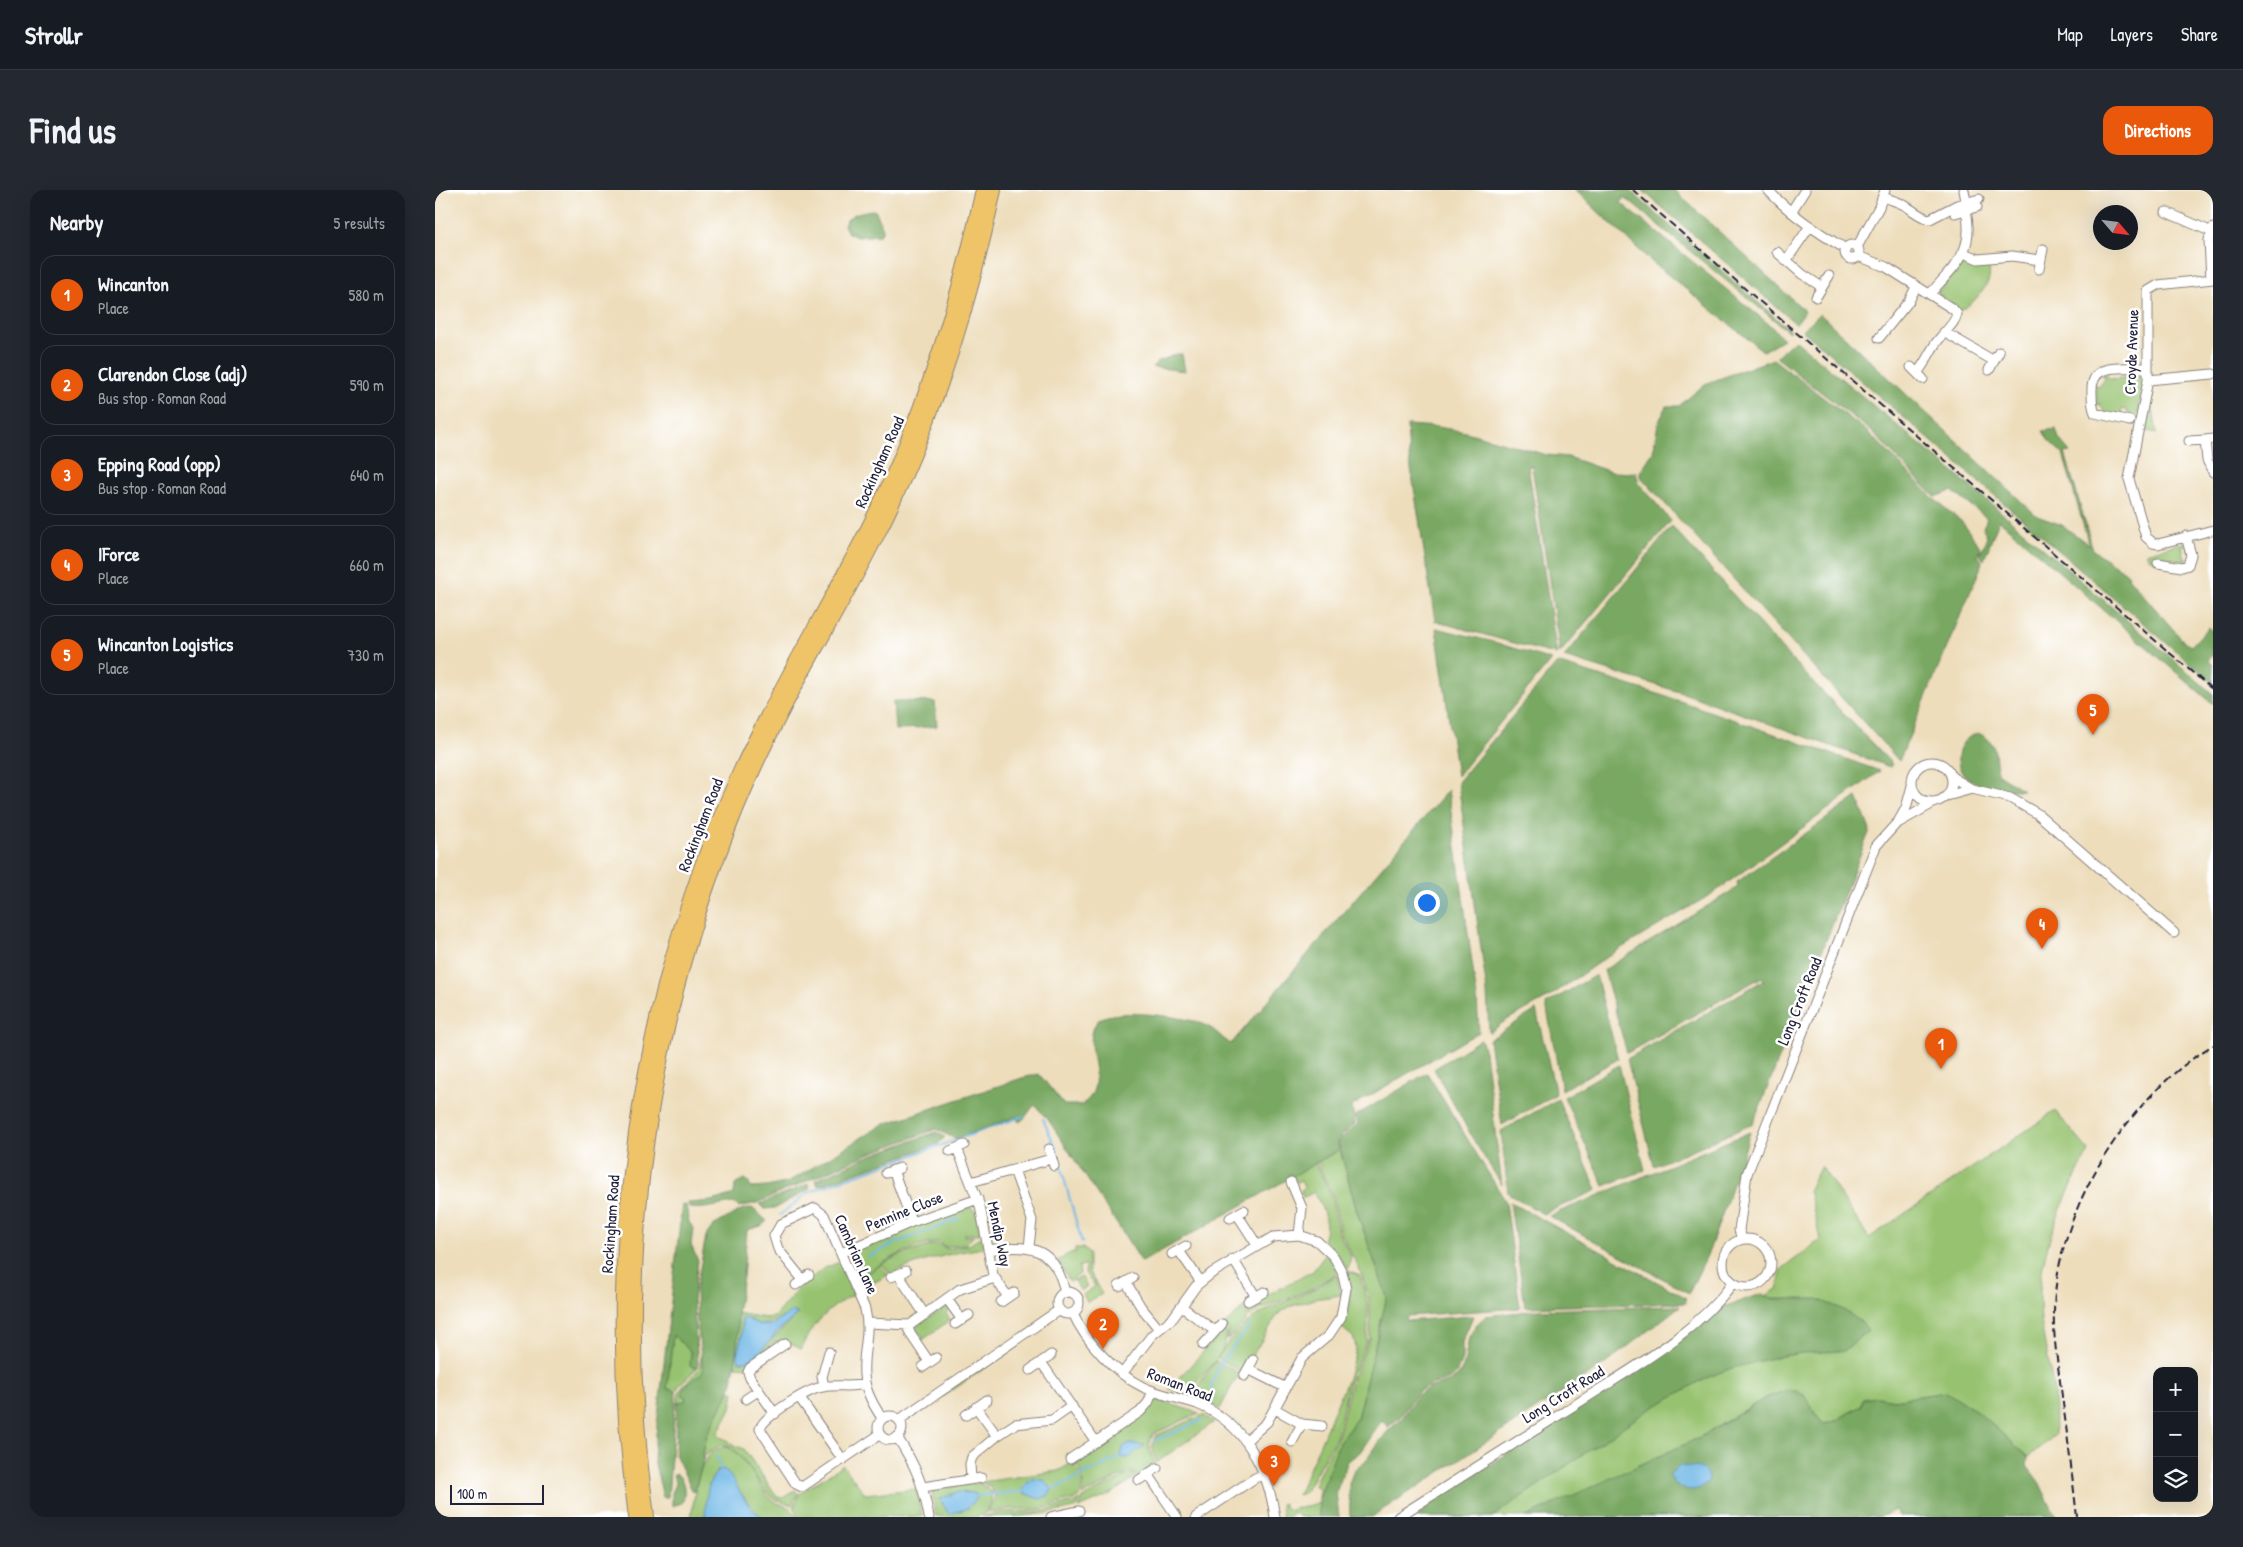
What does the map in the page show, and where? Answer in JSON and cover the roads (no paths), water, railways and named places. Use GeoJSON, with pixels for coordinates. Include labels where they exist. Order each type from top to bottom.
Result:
{"type":"FeatureCollection","features":[{"type":"Feature","properties":{"kind":"highway","name":"Rockingham Road"},"geometry":{"type":"LineString","coordinates":[[636,1517],[628,1452],[623,1378],[624,1260],[636,1134],[650,1053],[668,976],[697,880],[741,772],[782,686],[861,543],[909,437],[949,325],[967,262],[983,190]]}},
{"type":"Feature","properties":{"kind":"highway","name":"Rockingham Road"},"geometry":{"type":"LineString","coordinates":[[647,1517],[639,1459],[634,1380],[633,1305],[635,1251],[649,1117],[661,1053],[679,978],[707,884],[751,775],[792,691],[879,532],[917,448],[959,328],[977,264],[994,190]]}},
{"type":"Feature","properties":{"kind":"street"},"geometry":{"type":"LineString","coordinates":[[1768,190],[1791,212],[1810,226],[1846,249],[1851,245],[1857,251],[1930,294],[1957,314],[1956,319],[1944,332],[1925,365],[1917,373]]}},
{"type":"Feature","properties":{"kind":"street"},"geometry":{"type":"LineString","coordinates":[[1791,212],[1805,190]]}},
{"type":"Feature","properties":{"kind":"street"},"geometry":{"type":"LineString","coordinates":[[1930,294],[1964,253],[1969,236],[1964,190]]}},
{"type":"Feature","properties":{"kind":"street"},"geometry":{"type":"LineString","coordinates":[[1857,251],[1884,193],[1918,212],[1925,219],[1978,203]]}},
{"type":"Feature","properties":{"kind":"street"},"geometry":{"type":"LineString","coordinates":[[1955,213],[1966,206]]}},
{"type":"Feature","properties":{"kind":"street"},"geometry":{"type":"LineString","coordinates":[[2166,212],[2212,230],[2209,240],[2212,279]]}},
{"type":"Feature","properties":{"kind":"street"},"geometry":{"type":"LineString","coordinates":[[1786,260],[1810,226]]}},
{"type":"Feature","properties":{"kind":"street"},"geometry":{"type":"LineString","coordinates":[[1964,253],[1978,259],[2012,256],[2039,265],[2043,249]]}},
{"type":"Feature","properties":{"kind":"street"},"geometry":{"type":"LineString","coordinates":[[1777,252],[1822,287]]}},
{"type":"Feature","properties":{"kind":"street"},"geometry":{"type":"LineString","coordinates":[[1816,297],[1829,276]]}},
{"type":"Feature","properties":{"kind":"street","name":"Croyde Avenue"},"geometry":{"type":"LineString","coordinates":[[2187,536],[2155,544],[2146,537],[2131,487],[2129,471],[2148,380],[2148,291],[2158,285],[2212,279]]}},
{"type":"Feature","properties":{"kind":"street"},"geometry":{"type":"LineString","coordinates":[[1879,338],[1909,301],[1916,287]]}},
{"type":"Feature","properties":{"kind":"street"},"geometry":{"type":"LineString","coordinates":[[1944,332],[1994,361]]}},
{"type":"Feature","properties":{"kind":"street"},"geometry":{"type":"LineString","coordinates":[[1989,370],[1999,352]]}},
{"type":"Feature","properties":{"kind":"street"},"geometry":{"type":"LineString","coordinates":[[2126,417],[2100,415],[2093,411],[2091,385],[2093,378],[2103,370],[2147,368]]}},
{"type":"Feature","properties":{"kind":"street"},"geometry":{"type":"LineString","coordinates":[[2148,380],[2213,374]]}},
{"type":"Feature","properties":{"kind":"street"},"geometry":{"type":"LineString","coordinates":[[2189,441],[2209,440],[2207,460],[2213,472]]}},
{"type":"Feature","properties":{"kind":"street"},"geometry":{"type":"LineString","coordinates":[[2164,562],[2183,567],[2190,563],[2191,555],[2187,536],[2213,530]]}},
{"type":"Feature","properties":{"kind":"street"},"geometry":{"type":"LineString","coordinates":[[1897,824],[1906,808],[1914,773],[1922,765],[1929,763],[1940,764],[1948,769],[1953,784],[1947,796]]}},
{"type":"Feature","properties":{"kind":"street"},"geometry":{"type":"LineString","coordinates":[[1952,777],[1971,789],[2010,798],[2038,814],[2174,933]]}},
{"type":"Feature","properties":{"kind":"street"},"geometry":{"type":"LineString","coordinates":[[1912,786],[1919,798],[1935,802],[1947,796],[1971,789]]}},
{"type":"Feature","properties":{"kind":"street","name":"Long Croft Road"},"geometry":{"type":"LineString","coordinates":[[1742,1239],[1739,1230],[1747,1174],[1876,846],[1897,824],[1935,802]]}},
{"type":"Feature","properties":{"kind":"street","name":"Mendip Way"},"geometry":{"type":"LineString","coordinates":[[907,1326],[961,1289],[995,1278],[978,1199],[957,1148]]}},
{"type":"Feature","properties":{"kind":"street"},"geometry":{"type":"LineString","coordinates":[[971,1182],[1051,1158]]}},
{"type":"Feature","properties":{"kind":"street"},"geometry":{"type":"LineString","coordinates":[[893,1170],[912,1222]]}},
{"type":"Feature","properties":{"kind":"street"},"geometry":{"type":"LineString","coordinates":[[1014,1170],[1032,1220],[1029,1247]]}},
{"type":"Feature","properties":{"kind":"street"},"geometry":{"type":"LineString","coordinates":[[1296,1185],[1302,1208],[1299,1235]]}},
{"type":"Feature","properties":{"kind":"street","name":"Pennine Close"},"geometry":{"type":"LineString","coordinates":[[841,1253],[912,1222],[978,1199]]}},
{"type":"Feature","properties":{"kind":"street","name":"Cambrian Lane"},"geometry":{"type":"LineString","coordinates":[[803,1280],[775,1244],[773,1236],[781,1224],[811,1209],[819,1209],[824,1215],[865,1308],[868,1323],[863,1368],[865,1384],[882,1418]]}},
{"type":"Feature","properties":{"kind":"street"},"geometry":{"type":"LineString","coordinates":[[1237,1214],[1257,1245]]}},
{"type":"Feature","properties":{"kind":"street"},"geometry":{"type":"LineString","coordinates":[[1122,1374],[1159,1329],[1173,1318],[1201,1282],[1233,1260],[1257,1245],[1279,1236],[1299,1235],[1317,1241],[1334,1257],[1342,1272],[1346,1289],[1341,1317],[1329,1335],[1302,1358],[1267,1422],[1246,1441]]}},
{"type":"Feature","properties":{"kind":"street"},"geometry":{"type":"LineString","coordinates":[[1742,1239],[1755,1240],[1766,1248],[1771,1261],[1770,1269],[1763,1280],[1755,1285],[1740,1286],[1733,1283],[1724,1270],[1723,1262],[1728,1248],[1742,1239]]}},
{"type":"Feature","properties":{"kind":"street"},"geometry":{"type":"LineString","coordinates":[[988,1250],[1014,1246],[1029,1247],[1044,1254],[1061,1274],[1065,1293]]}},
{"type":"Feature","properties":{"kind":"street"},"geometry":{"type":"LineString","coordinates":[[1179,1250],[1201,1282]]}},
{"type":"Feature","properties":{"kind":"street"},"geometry":{"type":"LineString","coordinates":[[1233,1260],[1256,1297]]}},
{"type":"Feature","properties":{"kind":"street"},"geometry":{"type":"LineString","coordinates":[[898,1274],[925,1315]]}},
{"type":"Feature","properties":{"kind":"street"},"geometry":{"type":"LineString","coordinates":[[995,1278],[1008,1297]]}},
{"type":"Feature","properties":{"kind":"street"},"geometry":{"type":"LineString","coordinates":[[1126,1282],[1141,1307],[1159,1329]]}},
{"type":"Feature","properties":{"kind":"street","name":"Long Croft Road"},"geometry":{"type":"LineString","coordinates":[[1398,1517],[1671,1342],[1718,1303],[1733,1283]]}},
{"type":"Feature","properties":{"kind":"street"},"geometry":{"type":"LineString","coordinates":[[1065,1293],[1072,1293],[1077,1297],[1078,1308],[1073,1313],[1067,1315],[1059,1310],[1057,1300],[1065,1293]]}},
{"type":"Feature","properties":{"kind":"street"},"geometry":{"type":"LineString","coordinates":[[947,1298],[962,1320]]}},
{"type":"Feature","properties":{"kind":"street"},"geometry":{"type":"LineString","coordinates":[[1182,1307],[1215,1331]]}},
{"type":"Feature","properties":{"kind":"street"},"geometry":{"type":"LineString","coordinates":[[899,1420],[1059,1310]]}},
{"type":"Feature","properties":{"kind":"street","name":"Roman Road"},"geometry":{"type":"LineString","coordinates":[[1073,1313],[1095,1346],[1122,1374],[1153,1392],[1203,1407],[1222,1419],[1246,1441],[1265,1474],[1272,1493],[1275,1517]]}},
{"type":"Feature","properties":{"kind":"street"},"geometry":{"type":"LineString","coordinates":[[868,1323],[907,1326],[930,1363]]}},
{"type":"Feature","properties":{"kind":"street"},"geometry":{"type":"LineString","coordinates":[[1203,1345],[1222,1324]]}},
{"type":"Feature","properties":{"kind":"street"},"geometry":{"type":"LineString","coordinates":[[775,1414],[749,1378],[750,1368],[785,1344]]}},
{"type":"Feature","properties":{"kind":"street"},"geometry":{"type":"LineString","coordinates":[[824,1386],[822,1377],[829,1352]]}},
{"type":"Feature","properties":{"kind":"street"},"geometry":{"type":"LineString","coordinates":[[1030,1370],[1051,1355]]}},
{"type":"Feature","properties":{"kind":"street"},"geometry":{"type":"LineString","coordinates":[[1253,1360],[1246,1372],[1286,1388]]}},
{"type":"Feature","properties":{"kind":"street"},"geometry":{"type":"LineString","coordinates":[[1041,1362],[1096,1442]]}},
{"type":"Feature","properties":{"kind":"street"},"geometry":{"type":"LineString","coordinates":[[865,1384],[854,1387],[824,1386],[815,1388],[761,1424],[759,1429],[796,1484],[803,1486],[879,1435]]}},
{"type":"Feature","properties":{"kind":"street"},"geometry":{"type":"LineString","coordinates":[[746,1399],[758,1390]]}},
{"type":"Feature","properties":{"kind":"street"},"geometry":{"type":"LineString","coordinates":[[1070,1459],[1140,1412],[1148,1403],[1153,1392]]}},
{"type":"Feature","properties":{"kind":"street"},"geometry":{"type":"LineString","coordinates":[[799,1397],[843,1460]]}},
{"type":"Feature","properties":{"kind":"street"},"geometry":{"type":"LineString","coordinates":[[966,1415],[987,1400]]}},
{"type":"Feature","properties":{"kind":"street"},"geometry":{"type":"LineString","coordinates":[[923,1487],[976,1479],[970,1464],[972,1457],[979,1449],[1015,1424],[1052,1420],[1072,1406]]}},
{"type":"Feature","properties":{"kind":"street"},"geometry":{"type":"LineString","coordinates":[[976,1407],[997,1436]]}},
{"type":"Feature","properties":{"kind":"street"},"geometry":{"type":"LineString","coordinates":[[1275,1410],[1302,1424],[1322,1426]]}},
{"type":"Feature","properties":{"kind":"street"},"geometry":{"type":"LineString","coordinates":[[893,1416],[899,1420],[902,1427],[897,1437],[890,1440],[879,1435],[877,1428],[882,1418],[893,1416]]}},
{"type":"Feature","properties":{"kind":"street"},"geometry":{"type":"LineString","coordinates":[[1292,1442],[1302,1424]]}},
{"type":"Feature","properties":{"kind":"street"},"geometry":{"type":"LineString","coordinates":[[897,1437],[914,1465],[923,1487],[929,1517]]}},
{"type":"Feature","properties":{"kind":"street"},"geometry":{"type":"LineString","coordinates":[[1139,1480],[1157,1468]]}},
{"type":"Feature","properties":{"kind":"street"},"geometry":{"type":"LineString","coordinates":[[1148,1474],[1177,1517]]}},
{"type":"Feature","properties":{"kind":"street"},"geometry":{"type":"LineString","coordinates":[[1195,1517],[1207,1514],[1255,1478],[1265,1474]]}},
{"type":"Feature","properties":{"kind":"street"},"geometry":{"type":"LineString","coordinates":[[1051,1517],[1069,1516],[1079,1511]]}},
{"type":"Feature","properties":{"kind":"water"},"geometry":{"type":"Polygon","coordinates":[[[793,1311],[798,1314],[777,1332],[756,1357],[747,1361],[739,1361],[737,1354],[742,1334],[742,1317],[761,1325],[771,1325],[793,1311]]]}},
{"type":"Feature","properties":{"kind":"water"},"geometry":{"type":"Polygon","coordinates":[[[1130,1444],[1145,1445],[1128,1458],[1119,1457],[1124,1446],[1130,1444]]]}},
{"type":"Feature","properties":{"kind":"water"},"geometry":{"type":"Polygon","coordinates":[[[1679,1466],[1702,1469],[1706,1472],[1709,1481],[1705,1485],[1693,1490],[1681,1488],[1672,1480],[1670,1474],[1679,1466]]]}},
{"type":"Feature","properties":{"kind":"water"},"geometry":{"type":"Polygon","coordinates":[[[724,1469],[751,1508],[764,1517],[705,1517],[710,1482],[718,1472],[724,1469]]]}},
{"type":"Feature","properties":{"kind":"water"},"geometry":{"type":"Polygon","coordinates":[[[1034,1479],[1043,1480],[1049,1484],[1052,1490],[1048,1496],[1039,1499],[1024,1493],[1023,1489],[1029,1481],[1034,1479]]]}},
{"type":"Feature","properties":{"kind":"water"},"geometry":{"type":"Polygon","coordinates":[[[957,1492],[973,1493],[977,1498],[968,1508],[951,1514],[948,1513],[940,1499],[957,1492]]]}},
{"type":"Feature","properties":{"kind":"waterway"},"geometry":{"type":"LineString","coordinates":[[780,1215],[809,1192],[1024,1116]]}},
{"type":"Feature","properties":{"kind":"waterway"},"geometry":{"type":"LineString","coordinates":[[1043,1119],[1056,1149],[1082,1243]]}},
{"type":"Feature","properties":{"kind":"waterway"},"geometry":{"type":"LineString","coordinates":[[868,1257],[893,1244],[958,1219]]}},
{"type":"Feature","properties":{"kind":"waterway"},"geometry":{"type":"LineString","coordinates":[[1212,1402],[1212,1386],[1215,1375],[1228,1353],[1250,1326]]}},
{"type":"Feature","properties":{"kind":"waterway"},"geometry":{"type":"LineString","coordinates":[[1154,1441],[1202,1420]]}},
{"type":"Feature","properties":{"kind":"waterway"},"geometry":{"type":"LineString","coordinates":[[717,1456],[721,1470]]}},
{"type":"Feature","properties":{"kind":"waterway"},"geometry":{"type":"LineString","coordinates":[[1050,1489],[1058,1487],[1120,1457]]}},
{"type":"Feature","properties":{"kind":"waterway"},"geometry":{"type":"LineString","coordinates":[[975,1496],[1025,1491]]}},
{"type":"Feature","properties":{"kind":"railway"},"geometry":{"type":"LineString","coordinates":[[1633,190],[1750,293],[2213,690]]}},
{"type":"Feature","properties":{"kind":"railway"},"geometry":{"type":"LineString","coordinates":[[2077,1517],[2054,1322],[2058,1275],[2067,1236],[2082,1198],[2102,1161],[2125,1126],[2152,1095],[2182,1067],[2213,1045]]}},
{"type":"Feature","properties":{"kind":"place","name":"Wincanton Logistics"},"geometry":{"type":"Point","coordinates":[2093,735]}},
{"type":"Feature","properties":{"kind":"place","name":"IForce"},"geometry":{"type":"Point","coordinates":[2042,949]}},
{"type":"Feature","properties":{"kind":"place","name":"Wincanton"},"geometry":{"type":"Point","coordinates":[1941,1069]}},
{"type":"Feature","properties":{"kind":"place","name":"Clarendon Close (adj)"},"geometry":{"type":"Point","coordinates":[1103,1349]}},
{"type":"Feature","properties":{"kind":"place","name":"Epping Road (opp)"},"geometry":{"type":"Point","coordinates":[1274,1486]}}]}
